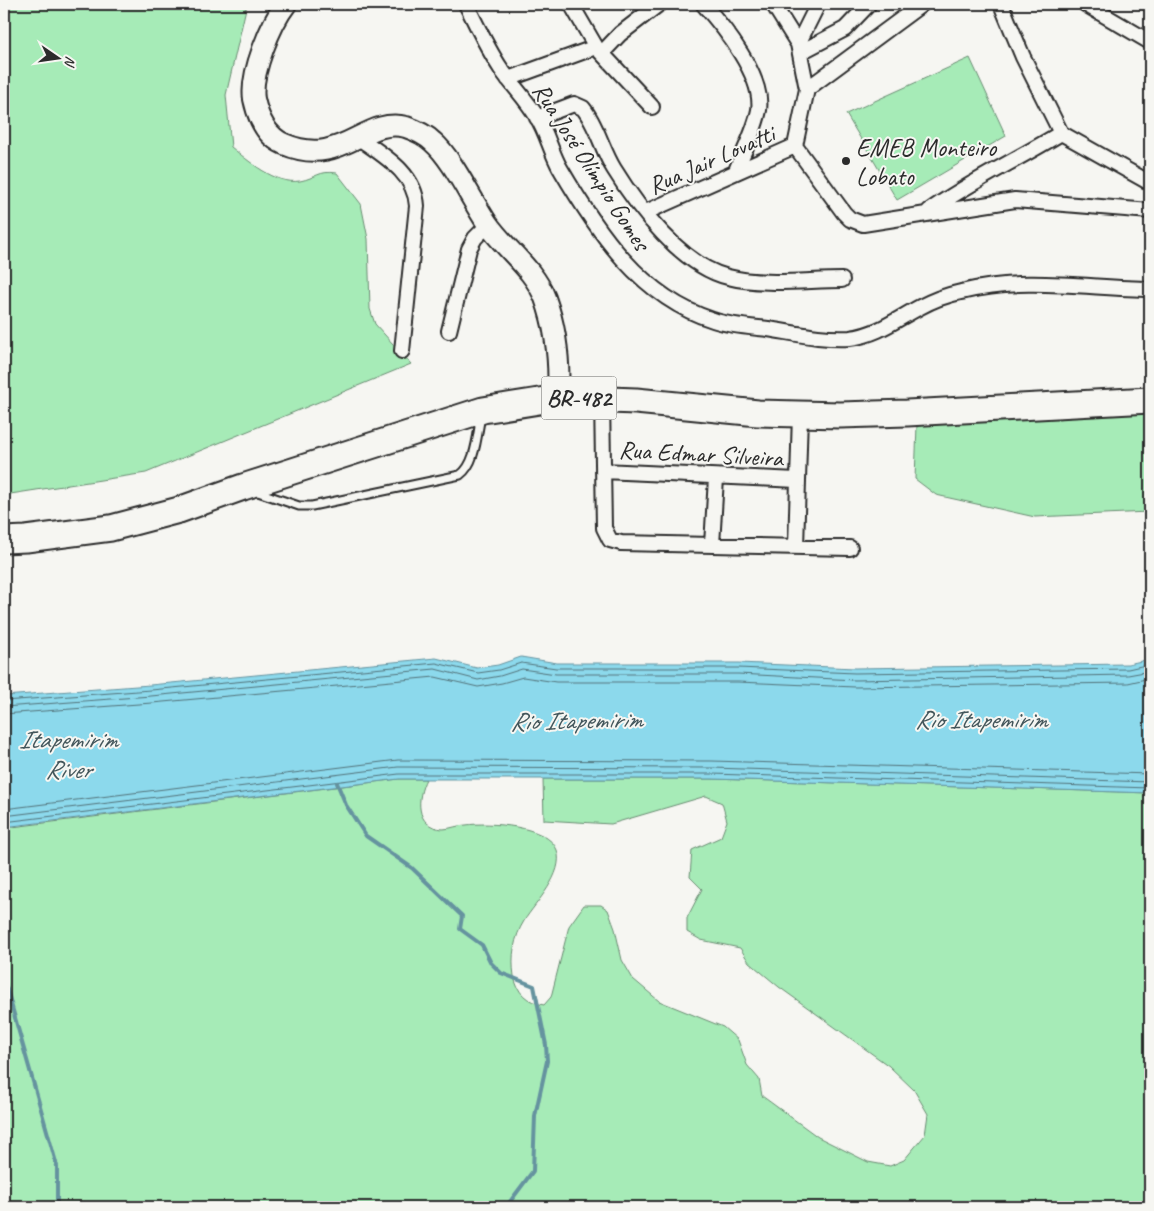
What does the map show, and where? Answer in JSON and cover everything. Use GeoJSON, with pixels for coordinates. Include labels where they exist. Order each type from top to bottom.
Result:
{"type":"FeatureCollection","features":[{"type":"Feature","properties":{"kind":"highway","name":"BR-482"},"geometry":{"type":"LineString","coordinates":[[4,540],[111,528],[178,510],[243,487],[483,410],[558,398],[602,399],[758,413],[800,414],[907,413],[1150,400]]}},
{"type":"Feature","properties":{"kind":"street"},"geometry":{"type":"LineString","coordinates":[[286,4],[267,39],[253,94],[257,113],[266,130],[278,141],[298,149],[320,152],[338,147],[390,125],[406,127],[419,132],[434,142],[488,225],[530,274],[544,295],[558,345],[558,398]]}},
{"type":"Feature","properties":{"kind":"street","name":"Rua José Olímpio Gomes"},"geometry":{"type":"LineString","coordinates":[[466,4],[486,44],[537,118],[560,167],[607,240],[630,269],[669,299],[710,319],[728,324],[850,338],[885,328],[921,306],[942,297],[971,290],[1004,285],[1055,283],[1105,289],[1150,289]]}},
{"type":"Feature","properties":{"kind":"street"},"geometry":{"type":"LineString","coordinates":[[571,4],[599,50],[652,107]]}},
{"type":"Feature","properties":{"kind":"street"},"geometry":{"type":"LineString","coordinates":[[508,78],[599,50],[659,4]]}},
{"type":"Feature","properties":{"kind":"street"},"geometry":{"type":"LineString","coordinates":[[703,4],[724,27],[744,58],[758,98],[758,112],[736,171]]}},
{"type":"Feature","properties":{"kind":"street"},"geometry":{"type":"LineString","coordinates":[[773,4],[799,48],[807,89],[795,146],[850,219],[856,222],[871,224],[927,213],[1015,200],[1150,212]]}},
{"type":"Feature","properties":{"kind":"street"},"geometry":{"type":"LineString","coordinates":[[799,48],[818,4]]}},
{"type":"Feature","properties":{"kind":"street"},"geometry":{"type":"LineString","coordinates":[[799,48],[845,29],[869,4]]}},
{"type":"Feature","properties":{"kind":"street"},"geometry":{"type":"LineString","coordinates":[[807,89],[922,4]]}},
{"type":"Feature","properties":{"kind":"street"},"geometry":{"type":"LineString","coordinates":[[1001,4],[1022,57],[1060,133],[1150,183]]}},
{"type":"Feature","properties":{"kind":"street"},"geometry":{"type":"LineString","coordinates":[[1085,4],[1150,42]]}},
{"type":"Feature","properties":{"kind":"street"},"geometry":{"type":"LineString","coordinates":[[537,118],[574,104],[583,108],[615,171],[646,212],[686,256],[706,270],[728,277],[750,280],[842,280]]}},
{"type":"Feature","properties":{"kind":"street"},"geometry":{"type":"LineString","coordinates":[[927,213],[976,180],[1029,153],[1060,133]]}},
{"type":"Feature","properties":{"kind":"street"},"geometry":{"type":"LineString","coordinates":[[359,138],[404,173],[416,194],[417,206],[402,351]]}},
{"type":"Feature","properties":{"kind":"street","name":"Rua Jair Lovatti"},"geometry":{"type":"LineString","coordinates":[[646,212],[795,146]]}},
{"type":"Feature","properties":{"kind":"street"},"geometry":{"type":"LineString","coordinates":[[449,331],[469,249],[475,238],[488,225]]}},
{"type":"Feature","properties":{"kind":"street"},"geometry":{"type":"LineString","coordinates":[[602,399],[604,528],[610,540],[621,543],[850,548]]}},
{"type":"Feature","properties":{"kind":"street"},"geometry":{"type":"LineString","coordinates":[[796,547],[800,414]]}},
{"type":"Feature","properties":{"kind":"street","name":"Rua Edmar Silveira"},"geometry":{"type":"LineString","coordinates":[[603,470],[716,478],[797,480]]}},
{"type":"Feature","properties":{"kind":"street"},"geometry":{"type":"LineString","coordinates":[[712,545],[716,478]]}},
{"type":"Feature","properties":{"kind":"lane"},"geometry":{"type":"LineString","coordinates":[[243,487],[299,506],[312,506],[460,475],[465,471],[471,460],[483,410]]}},
{"type":"Feature","properties":{"kind":"green space"},"geometry":{"type":"Polygon","coordinates":[[[4,4],[247,4],[226,95],[231,147],[263,171],[281,179],[300,181],[322,173],[337,173],[361,204],[368,239],[370,309],[375,324],[411,364],[146,473],[4,495],[4,4]]]}},
{"type":"Feature","properties":{"kind":"green space"},"geometry":{"type":"Polygon","coordinates":[[[970,58],[1006,136],[897,200],[846,114],[970,58]]]}},
{"type":"Feature","properties":{"kind":"green space"},"geometry":{"type":"Polygon","coordinates":[[[1150,413],[1150,532],[1149,512],[1035,517],[936,495],[915,479],[917,425],[1150,413]]]}},
{"type":"Feature","properties":{"kind":"green space"},"geometry":{"type":"Polygon","coordinates":[[[399,779],[426,779],[421,794],[420,810],[427,823],[434,827],[443,829],[463,825],[488,824],[516,827],[542,835],[557,850],[557,869],[548,888],[524,921],[514,947],[513,969],[515,982],[524,996],[533,1002],[544,1005],[551,997],[569,926],[584,905],[601,905],[608,910],[615,929],[622,960],[633,979],[659,1001],[723,1027],[738,1040],[747,1065],[759,1079],[762,1096],[818,1137],[868,1162],[890,1166],[904,1160],[925,1135],[928,1114],[914,1090],[889,1066],[779,987],[749,962],[740,948],[701,940],[687,932],[687,918],[702,889],[690,877],[692,850],[721,837],[727,821],[722,803],[706,796],[611,824],[544,820],[543,779],[712,779],[1150,793],[1150,1207],[4,1207],[4,828],[399,779]]]}},
{"type":"Feature","properties":{"kind":"water","name":"Itapemirim River"},"geometry":{"type":"Polygon","coordinates":[[[521,657],[557,663],[739,663],[855,668],[1128,664],[1150,659],[1150,793],[712,779],[399,779],[4,827],[4,696],[150,685],[436,658],[477,668],[498,665],[521,657]]]}},
{"type":"Feature","properties":{"kind":"waterway"},"geometry":{"type":"LineString","coordinates":[[337,783],[346,805],[366,836],[412,868],[462,916],[460,929],[482,945],[491,963],[501,973],[534,986],[546,1045],[547,1061],[535,1116],[533,1171],[506,1207]]}},
{"type":"Feature","properties":{"kind":"waterway"},"geometry":{"type":"LineString","coordinates":[[4,941],[4,950]]}},
{"type":"Feature","properties":{"kind":"waterway"},"geometry":{"type":"LineString","coordinates":[[4,979],[57,1166],[57,1207]]}},
{"type":"Feature","properties":{"kind":"place","name":"EMEB Monteiro Lobato"},"geometry":{"type":"Point","coordinates":[846,161]}},
{"type":"Feature","properties":{"kind":"water label","name":"Rio Itapemirim"},"geometry":{"type":"Point","coordinates":[981,719]}},
{"type":"Feature","properties":{"kind":"water label","name":"Rio Itapemirim"},"geometry":{"type":"Point","coordinates":[576,720]}}]}
